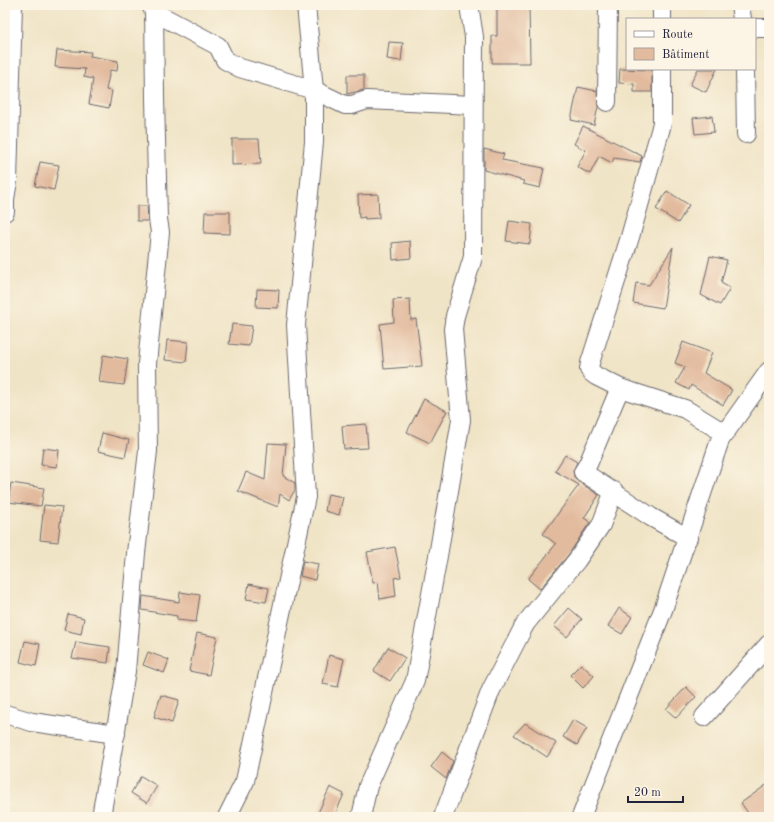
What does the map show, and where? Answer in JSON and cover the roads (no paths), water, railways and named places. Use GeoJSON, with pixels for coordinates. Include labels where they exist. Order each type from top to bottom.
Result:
{"type":"FeatureCollection","features":[{"type":"Feature","properties":{"kind":"street"},"geometry":{"type":"LineString","coordinates":[[5,212],[5,199],[8,181],[13,5]]}},
{"type":"Feature","properties":{"kind":"street"},"geometry":{"type":"LineString","coordinates":[[227,817],[245,781],[306,497],[296,325],[314,142],[314,90],[306,5]]}},
{"type":"Feature","properties":{"kind":"street"},"geometry":{"type":"LineString","coordinates":[[361,817],[368,786],[415,682],[461,420],[453,329],[455,316],[473,257],[474,37],[469,5]]}},
{"type":"Feature","properties":{"kind":"street"},"geometry":{"type":"LineString","coordinates":[[606,102],[608,5]]}},
{"type":"Feature","properties":{"kind":"street"},"geometry":{"type":"LineString","coordinates":[[662,5],[662,18]]}},
{"type":"Feature","properties":{"kind":"street"},"geometry":{"type":"LineString","coordinates":[[740,5],[742,18]]}},
{"type":"Feature","properties":{"kind":"street"},"geometry":{"type":"LineString","coordinates":[[153,7],[218,46],[225,60],[240,68],[314,90],[345,105],[352,105],[367,100],[473,105]]}},
{"type":"Feature","properties":{"kind":"street"},"geometry":{"type":"LineString","coordinates":[[101,817],[126,671],[136,553],[148,451],[147,364],[160,232],[158,219],[153,7]]}},
{"type":"Feature","properties":{"kind":"street"},"geometry":{"type":"LineString","coordinates":[[756,28],[769,28]]}},
{"type":"Feature","properties":{"kind":"street"},"geometry":{"type":"LineString","coordinates":[[662,70],[662,123],[630,237],[589,369],[592,373],[620,388],[685,409],[724,433]]}},
{"type":"Feature","properties":{"kind":"street"},"geometry":{"type":"LineString","coordinates":[[745,70],[746,134]]}},
{"type":"Feature","properties":{"kind":"street"},"geometry":{"type":"LineString","coordinates":[[581,817],[663,610],[720,440],[769,371]]}},
{"type":"Feature","properties":{"kind":"street"},"geometry":{"type":"LineString","coordinates":[[620,388],[588,464],[583,472],[614,491],[651,517],[688,538]]}},
{"type":"Feature","properties":{"kind":"street"},"geometry":{"type":"LineString","coordinates":[[443,817],[491,690],[522,630],[577,560],[601,525],[614,491]]}},
{"type":"Feature","properties":{"kind":"street"},"geometry":{"type":"LineString","coordinates":[[704,717],[769,644]]}},
{"type":"Feature","properties":{"kind":"street"},"geometry":{"type":"LineString","coordinates":[[5,714],[32,722],[116,734]]}}]}
